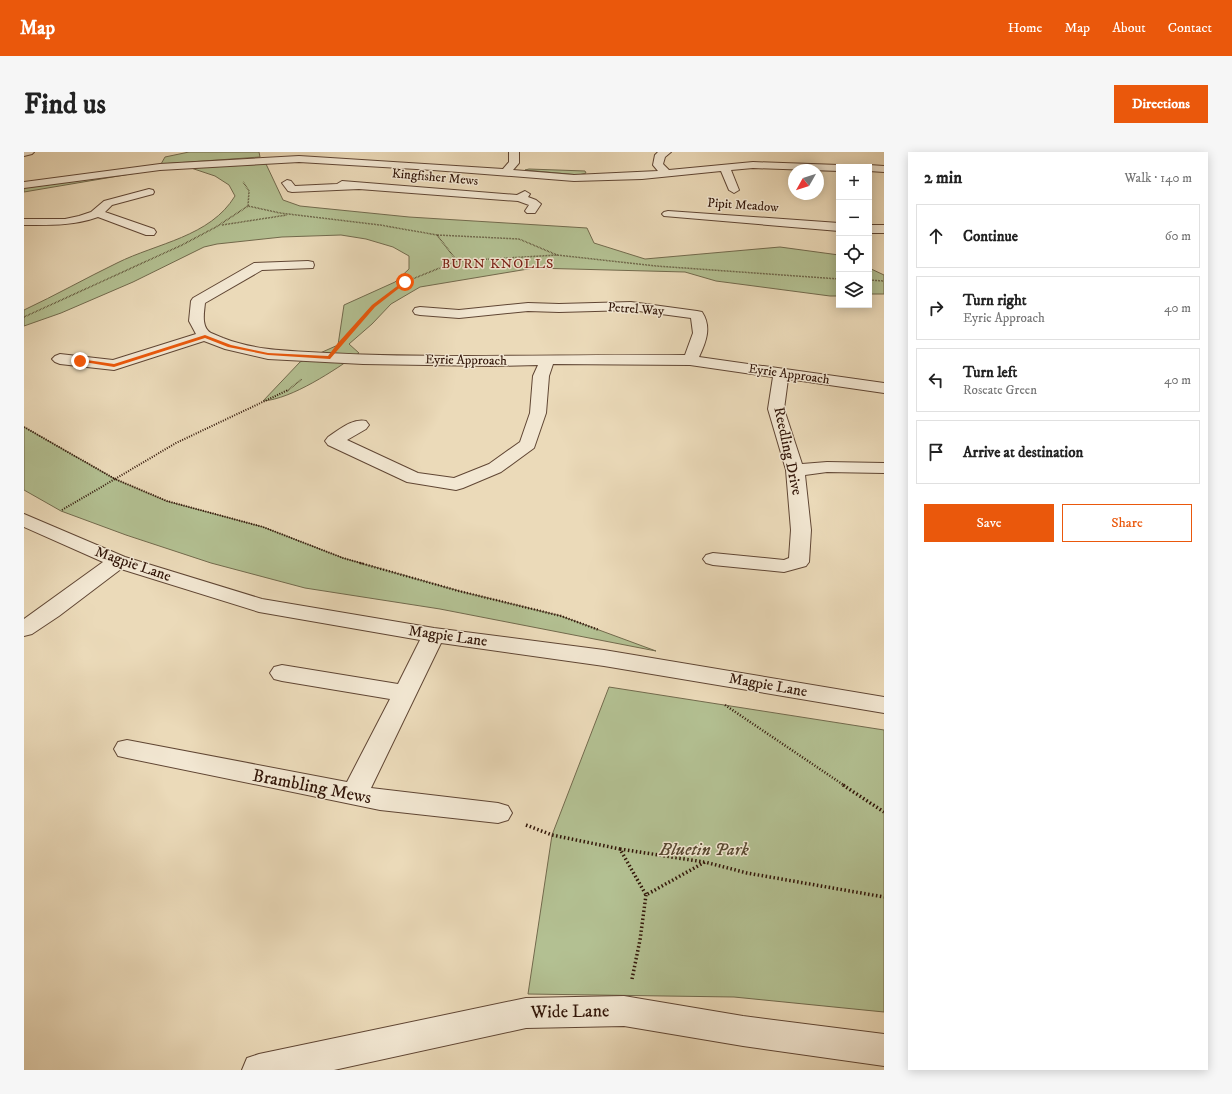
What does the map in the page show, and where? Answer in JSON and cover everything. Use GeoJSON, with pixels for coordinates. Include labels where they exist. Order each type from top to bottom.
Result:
{"type":"FeatureCollection","features":[{"type":"Feature","properties":{"kind":"street"},"geometry":{"type":"LineString","coordinates":[[24,153],[30,152]]}},
{"type":"Feature","properties":{"kind":"street"},"geometry":{"type":"LineString","coordinates":[[354,162],[366,152]]}},
{"type":"Feature","properties":{"kind":"street"},"geometry":{"type":"LineString","coordinates":[[506,172],[514,163],[514,152]]}},
{"type":"Feature","properties":{"kind":"street"},"geometry":{"type":"LineString","coordinates":[[666,152],[660,154],[658,166],[666,173]]}},
{"type":"Feature","properties":{"kind":"street"},"geometry":{"type":"LineString","coordinates":[[25,185],[168,166],[277,160],[354,162],[574,178],[642,176],[753,165],[836,168]]}},
{"type":"Feature","properties":{"kind":"street"},"geometry":{"type":"LineString","coordinates":[[402,188],[433,167]]}},
{"type":"Feature","properties":{"kind":"street"},"geometry":{"type":"LineString","coordinates":[[725,167],[734,190]]}},
{"type":"Feature","properties":{"kind":"street"},"geometry":{"type":"LineString","coordinates":[[872,168],[884,169]]}},
{"type":"Feature","properties":{"kind":"street"},"geometry":{"type":"LineString","coordinates":[[286,183],[292,189],[361,186]]}},
{"type":"Feature","properties":{"kind":"street","name":"Kingfisher Mews"},"geometry":{"type":"LineString","coordinates":[[342,184],[522,196],[534,204],[531,212]]}},
{"type":"Feature","properties":{"kind":"street"},"geometry":{"type":"LineString","coordinates":[[24,222],[65,222],[82,219],[98,212],[108,203],[149,192]]}},
{"type":"Feature","properties":{"kind":"street"},"geometry":{"type":"LineString","coordinates":[[98,212],[150,232]]}},
{"type":"Feature","properties":{"kind":"street","name":"Pipit Meadow"},"geometry":{"type":"LineString","coordinates":[[668,214],[691,219],[836,227]]}},
{"type":"Feature","properties":{"kind":"street"},"geometry":{"type":"LineString","coordinates":[[872,229],[884,229]]}},
{"type":"Feature","properties":{"kind":"street"},"geometry":{"type":"LineString","coordinates":[[60,359],[116,368],[205,336],[196,321],[198,301],[259,266],[308,264]]}},
{"type":"Feature","properties":{"kind":"street","name":"Petrel Way"},"geometry":{"type":"LineString","coordinates":[[420,311],[459,314],[528,307],[559,308],[631,306],[701,313],[699,340],[690,360]]}},
{"type":"Feature","properties":{"kind":"street","name":"Eyrie Approach"},"geometry":{"type":"LineString","coordinates":[[205,336],[230,346],[268,354],[492,361],[690,360],[884,388]]}},
{"type":"Feature","properties":{"kind":"street"},"geometry":{"type":"LineString","coordinates":[[360,425],[334,441],[414,478],[456,484],[495,468],[528,444],[538,413],[542,376],[547,360]]}},
{"type":"Feature","properties":{"kind":"street","name":"Reedling Drive"},"geometry":{"type":"LineString","coordinates":[[713,559],[784,566],[799,562],[801,530],[800,500],[795,470],[776,409],[781,374]]}},
{"type":"Feature","properties":{"kind":"street"},"geometry":{"type":"LineString","coordinates":[[795,470],[827,467],[884,468]]}},
{"type":"Feature","properties":{"kind":"street","name":"Magpie Lane"},"geometry":{"type":"LineString","coordinates":[[30,523],[118,561],[259,605],[434,634],[687,671],[884,705]]}},
{"type":"Feature","properties":{"kind":"street"},"geometry":{"type":"LineString","coordinates":[[24,629],[51,611],[118,561]]}},
{"type":"Feature","properties":{"kind":"street"},"geometry":{"type":"LineString","coordinates":[[355,794],[434,634]]}},
{"type":"Feature","properties":{"kind":"street"},"geometry":{"type":"LineString","coordinates":[[282,673],[405,693]]}},
{"type":"Feature","properties":{"kind":"street","name":"Brambling Mews"},"geometry":{"type":"LineString","coordinates":[[127,749],[380,800],[498,814]]}},
{"type":"Feature","properties":{"kind":"street","name":"Wide Lane"},"geometry":{"type":"LineString","coordinates":[[262,1070],[526,1012],[624,1011],[743,1032],[884,1050]]}},
{"type":"Feature","properties":{"kind":"path"},"geometry":{"type":"LineString","coordinates":[[248,206],[290,215],[380,225],[437,235],[519,238],[557,255]]}},
{"type":"Feature","properties":{"kind":"path"},"geometry":{"type":"LineString","coordinates":[[220,225],[290,215]]}},
{"type":"Feature","properties":{"kind":"path"},"geometry":{"type":"LineString","coordinates":[[437,235],[457,261]]}},
{"type":"Feature","properties":{"kind":"path"},"geometry":{"type":"LineString","coordinates":[[30,523],[115,479],[176,443],[263,401],[286,392],[330,357],[338,345],[373,306],[405,282],[457,261],[557,255],[656,266],[836,279]]}},
{"type":"Feature","properties":{"kind":"path"},"geometry":{"type":"LineString","coordinates":[[872,280],[884,281]]}},
{"type":"Feature","properties":{"kind":"path"},"geometry":{"type":"LineString","coordinates":[[24,427],[115,479],[166,501],[263,527],[343,558],[459,591],[561,616],[605,632]]}},
{"type":"Feature","properties":{"kind":"path"},"geometry":{"type":"LineString","coordinates":[[687,671],[727,708],[884,812]]}},
{"type":"Feature","properties":{"kind":"path"},"geometry":{"type":"LineString","coordinates":[[498,814],[552,835],[620,849],[705,862],[747,872],[884,897]]}},
{"type":"Feature","properties":{"kind":"path"},"geometry":{"type":"LineString","coordinates":[[620,849],[646,895],[640,940],[624,1011]]}},
{"type":"Feature","properties":{"kind":"path"},"geometry":{"type":"LineString","coordinates":[[646,895],[705,862]]}},
{"type":"Feature","properties":{"kind":"green space"},"geometry":{"type":"Polygon","coordinates":[[[189,152],[259,152],[260,157],[161,164],[165,157],[189,152]]]}},
{"type":"Feature","properties":{"kind":"green space"},"geometry":{"type":"Polygon","coordinates":[[[266,164],[283,200],[300,206],[409,217],[587,228],[594,243],[645,259],[780,247],[836,255],[836,296],[716,281],[685,272],[534,268],[420,287],[391,304],[372,324],[349,344],[359,353],[313,383],[287,395],[263,401],[300,362],[338,345],[344,305],[395,282],[409,269],[409,256],[393,247],[366,239],[341,235],[282,237],[217,244],[204,247],[133,282],[61,313],[24,326],[24,310],[117,263],[197,230],[212,221],[224,210],[235,196],[229,185],[215,176],[191,168],[266,164]]]}},
{"type":"Feature","properties":{"kind":"green space"},"geometry":{"type":"Polygon","coordinates":[[[525,170],[585,171],[586,173],[579,175],[525,170]]]}},
{"type":"Feature","properties":{"kind":"green space"},"geometry":{"type":"Polygon","coordinates":[[[148,171],[24,192],[24,188],[148,171]]]}},
{"type":"Feature","properties":{"kind":"green space"},"geometry":{"type":"Polygon","coordinates":[[[872,269],[884,275],[884,294],[872,294],[872,269]]]}},
{"type":"Feature","properties":{"kind":"green space"},"geometry":{"type":"Polygon","coordinates":[[[24,427],[115,479],[166,501],[263,527],[343,558],[459,591],[561,616],[656,651],[440,609],[305,588],[211,563],[126,535],[61,511],[24,490],[24,427]]]}},
{"type":"Feature","properties":{"kind":"green space","name":"Bluetin Park"},"geometry":{"type":"Polygon","coordinates":[[[609,687],[884,730],[884,1012],[734,997],[528,994],[552,835],[609,687]]]}},
{"type":"Feature","properties":{"kind":"district","name":"BURN KNOLLS"},"geometry":{"type":"Point","coordinates":[498,264]}},
{"type":"Feature","properties":{"kind":"route"},"geometry":{"type":"LineString","coordinates":[[80,361],[114,365],[205,336],[230,346],[268,354],[330,357],[338,345],[373,306],[405,282]]}}]}
